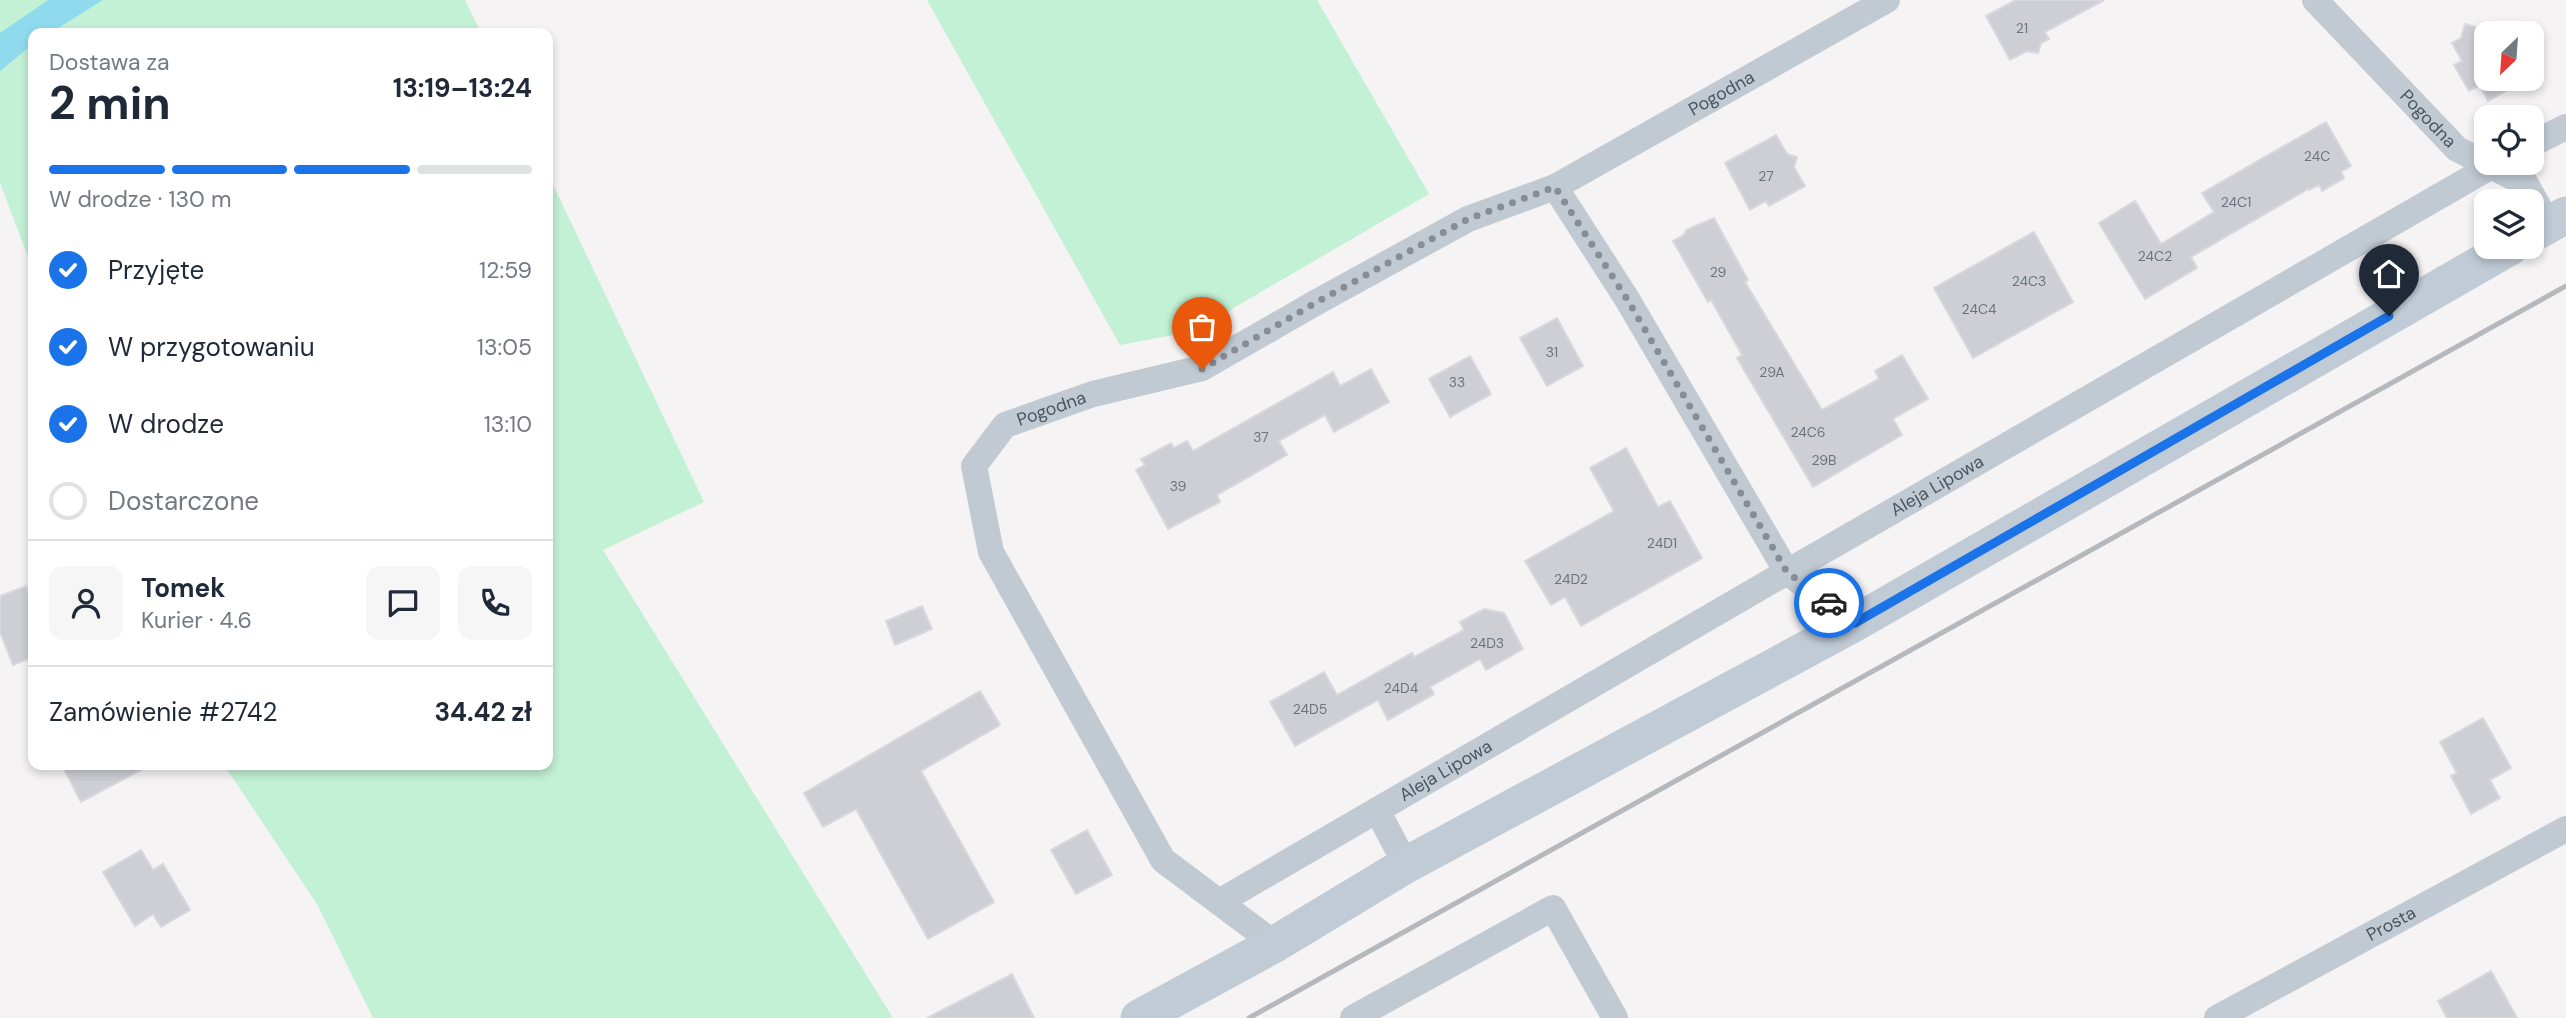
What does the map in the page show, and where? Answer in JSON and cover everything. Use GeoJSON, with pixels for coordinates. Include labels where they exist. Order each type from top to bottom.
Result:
{"type":"FeatureCollection","features":[{"type":"Feature","properties":{"kind":"street","name":"Pogodna"},"geometry":{"type":"LineString","coordinates":[[1275,944],[1163,860],[991,552],[974,466],[1005,425],[1093,394],[1202,369],[1468,219],[1555,187],[1887,0]]}},
{"type":"Feature","properties":{"kind":"street","name":"Pogodna"},"geometry":{"type":"LineString","coordinates":[[2315,0],[2457,149],[2474,156]]}},
{"type":"Feature","properties":{"kind":"street"},"geometry":{"type":"LineString","coordinates":[[2544,138],[2566,127]]}},
{"type":"Feature","properties":{"kind":"street","name":"Aleja Lipowa"},"geometry":{"type":"LineString","coordinates":[[1219,902],[2475,175]]}},
{"type":"Feature","properties":{"kind":"street","name":"Pogodna"},"geometry":{"type":"LineString","coordinates":[[2512,175],[2526,184],[2549,225]]}},
{"type":"Feature","properties":{"kind":"street"},"geometry":{"type":"LineString","coordinates":[[1555,187],[1627,299],[1787,572],[1855,623]]}},
{"type":"Feature","properties":{"kind":"street"},"geometry":{"type":"LineString","coordinates":[[1139,1018],[1275,944],[1406,865],[1855,623],[2489,259]]}},
{"type":"Feature","properties":{"kind":"street"},"geometry":{"type":"LineString","coordinates":[[1377,810],[1406,865]]}},
{"type":"Feature","properties":{"kind":"street","name":"Prosta"},"geometry":{"type":"LineString","coordinates":[[2217,1018],[2566,829]]}},
{"type":"Feature","properties":{"kind":"street"},"geometry":{"type":"LineString","coordinates":[[1353,1018],[1553,908],[1615,1018]]}},
{"type":"Feature","properties":{"kind":"green space"},"geometry":{"type":"Polygon","coordinates":[[[0,0],[465,0],[479,28],[28,28],[28,257],[0,183],[0,0]]]}},
{"type":"Feature","properties":{"kind":"green space"},"geometry":{"type":"Polygon","coordinates":[[[927,0],[1317,0],[1429,194],[1194,331],[1120,345],[927,0]]]}},
{"type":"Feature","properties":{"kind":"green space"},"geometry":{"type":"Polygon","coordinates":[[[553,185],[704,502],[603,550],[893,1018],[373,1018],[317,904],[227,770],[553,770],[553,185]]]}},
{"type":"Feature","properties":{"kind":"water"},"geometry":{"type":"Polygon","coordinates":[[[48,0],[103,0],[58,28],[28,28],[28,48],[0,71],[0,33],[48,0]]]}},
{"type":"Feature","properties":{"kind":"building"},"geometry":{"type":"Polygon","coordinates":[[[2016,0],[2104,0],[2045,32],[2049,39],[2041,43],[2038,53],[2027,51],[2010,60],[1986,16],[2016,0]]]}},
{"type":"Feature","properties":{"kind":"building"},"geometry":{"type":"Polygon","coordinates":[[[2465,24],[2474,26],[2474,88],[2469,91],[2454,65],[2462,61],[2452,43],[2461,38],[2465,24]]]}},
{"type":"Feature","properties":{"kind":"building"},"geometry":{"type":"Polygon","coordinates":[[[2483,91],[2506,91],[2488,101],[2483,91]]]}},
{"type":"Feature","properties":{"kind":"building"},"geometry":{"type":"Polygon","coordinates":[[[2326,122],[2351,166],[2341,172],[2344,178],[2322,191],[2319,185],[2308,189],[2191,257],[2197,268],[2145,299],[2099,223],[2135,201],[2161,244],[2214,212],[2202,193],[2326,122]]]}},
{"type":"Feature","properties":{"kind":"building"},"geometry":{"type":"Polygon","coordinates":[[[1776,135],[1787,154],[1797,157],[1794,167],[1805,186],[1769,206],[1766,201],[1750,210],[1725,163],[1776,135]]]}},
{"type":"Feature","properties":{"kind":"building"},"geometry":{"type":"Polygon","coordinates":[[[1714,218],[1748,280],[1745,282],[1822,410],[1879,379],[1875,371],[1902,355],[1928,399],[1893,419],[1902,435],[1813,487],[1737,358],[1742,355],[1711,300],[1708,302],[1673,241],[1684,235],[1686,230],[1714,218]]]}},
{"type":"Feature","properties":{"kind":"building"},"geometry":{"type":"Polygon","coordinates":[[[2034,232],[2073,302],[1973,358],[1934,288],[2034,232]]]}},
{"type":"Feature","properties":{"kind":"building"},"geometry":{"type":"Polygon","coordinates":[[[1557,318],[1583,366],[1547,386],[1520,338],[1557,318]]]}},
{"type":"Feature","properties":{"kind":"building"},"geometry":{"type":"Polygon","coordinates":[[[1470,356],[1491,394],[1450,417],[1429,379],[1470,356]]]}},
{"type":"Feature","properties":{"kind":"building"},"geometry":{"type":"Polygon","coordinates":[[[1371,369],[1389,402],[1334,432],[1325,415],[1279,441],[1287,455],[1217,495],[1220,502],[1168,529],[1136,470],[1145,465],[1141,459],[1171,443],[1174,448],[1187,441],[1193,451],[1333,372],[1340,386],[1371,369]]]}},
{"type":"Feature","properties":{"kind":"building"},"geometry":{"type":"Polygon","coordinates":[[[1626,448],[1658,507],[1670,501],[1702,558],[1581,626],[1565,597],[1551,605],[1525,561],[1614,511],[1590,468],[1626,448]]]}},
{"type":"Feature","properties":{"kind":"building"},"geometry":{"type":"Polygon","coordinates":[[[26,586],[28,592],[28,659],[13,665],[0,632],[0,596],[26,586]]]}},
{"type":"Feature","properties":{"kind":"building"},"geometry":{"type":"Polygon","coordinates":[[[922,606],[932,629],[895,645],[886,621],[922,606]]]}},
{"type":"Feature","properties":{"kind":"building"},"geometry":{"type":"Polygon","coordinates":[[[1484,609],[1504,613],[1523,649],[1486,670],[1480,659],[1430,687],[1434,694],[1388,720],[1378,700],[1295,746],[1270,702],[1324,672],[1337,695],[1412,653],[1414,657],[1464,630],[1460,622],[1484,609]]]}},
{"type":"Feature","properties":{"kind":"building"},"geometry":{"type":"Polygon","coordinates":[[[980,691],[1000,725],[921,771],[994,902],[928,939],[856,809],[823,827],[804,793],[980,691]]]}},
{"type":"Feature","properties":{"kind":"building"},"geometry":{"type":"Polygon","coordinates":[[[2483,718],[2511,768],[2490,780],[2500,798],[2471,814],[2451,776],[2457,773],[2440,742],[2483,718]]]}},
{"type":"Feature","properties":{"kind":"building"},"geometry":{"type":"Polygon","coordinates":[[[65,770],[141,770],[81,802],[65,770]]]}},
{"type":"Feature","properties":{"kind":"building"},"geometry":{"type":"Polygon","coordinates":[[[1087,830],[1112,875],[1076,894],[1051,850],[1087,830]]]}},
{"type":"Feature","properties":{"kind":"building"},"geometry":{"type":"Polygon","coordinates":[[[141,850],[153,870],[163,864],[190,910],[161,927],[153,914],[135,926],[103,872],[141,850]]]}},
{"type":"Feature","properties":{"kind":"building"},"geometry":{"type":"Polygon","coordinates":[[[2491,971],[2517,1018],[2447,1018],[2438,1001],[2491,971]]]}},
{"type":"Feature","properties":{"kind":"building"},"geometry":{"type":"Polygon","coordinates":[[[1012,974],[1034,1018],[927,1018],[1012,974]]]}},
{"type":"Feature","properties":{"kind":"railway"},"geometry":{"type":"LineString","coordinates":[[1249,1018],[2566,286]]}},
{"type":"Feature","properties":{"kind":"way so far"},"geometry":{"type":"LineString","coordinates":[[1202,369],[1468,219],[1555,187],[1627,299],[1787,572],[1829,603]]}},
{"type":"Feature","properties":{"kind":"route"},"geometry":{"type":"LineString","coordinates":[[1829,603],[1855,623],[2389,316]]}}]}
